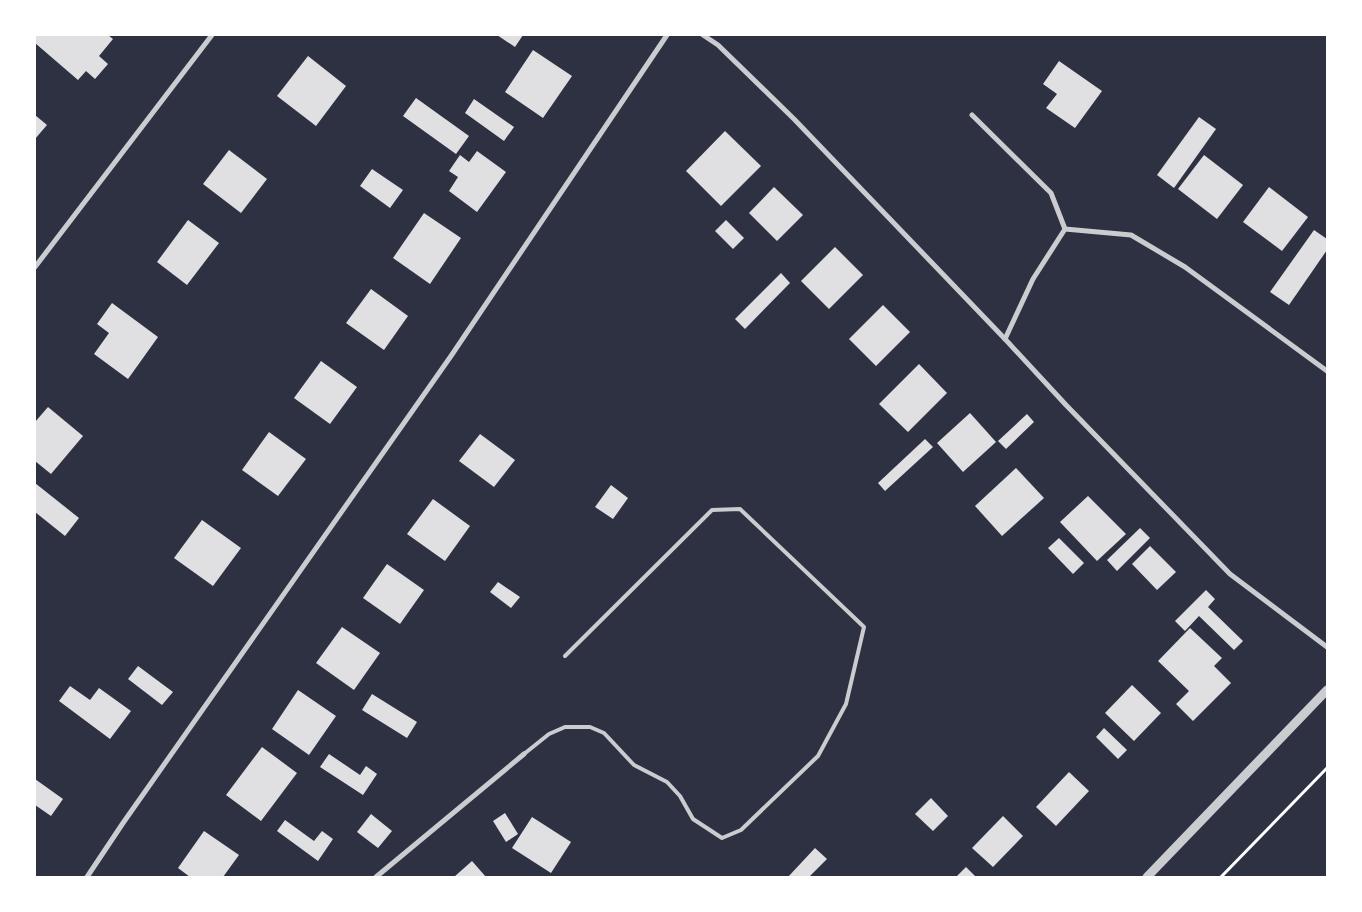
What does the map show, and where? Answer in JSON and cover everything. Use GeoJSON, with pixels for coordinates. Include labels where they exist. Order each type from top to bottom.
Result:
{"type":"FeatureCollection","features":[{"type":"Feature","properties":{"kind":"street"},"geometry":{"type":"LineString","coordinates":[[35,267],[212,35]]}},
{"type":"Feature","properties":{"kind":"street"},"geometry":{"type":"LineString","coordinates":[[87,877],[452,356],[667,35]]}},
{"type":"Feature","properties":{"kind":"street"},"geometry":{"type":"LineString","coordinates":[[703,35],[718,45],[794,119],[1230,574],[1327,647]]}},
{"type":"Feature","properties":{"kind":"street"},"geometry":{"type":"LineString","coordinates":[[972,115],[1051,193],[1065,229]]}},
{"type":"Feature","properties":{"kind":"street"},"geometry":{"type":"LineString","coordinates":[[1005,339],[1033,279],[1065,229]]}},
{"type":"Feature","properties":{"kind":"street"},"geometry":{"type":"LineString","coordinates":[[1065,229],[1130,235],[1185,267],[1327,370]]}},
{"type":"Feature","properties":{"kind":"street"},"geometry":{"type":"LineString","coordinates":[[1146,877],[1327,690]]}},
{"type":"Feature","properties":{"kind":"street"},"geometry":{"type":"LineString","coordinates":[[376,877],[524,754]]}},
{"type":"Feature","properties":{"kind":"lane"},"geometry":{"type":"LineString","coordinates":[[524,754],[549,734],[565,727],[590,727],[604,734],[634,765],[667,782],[680,796],[693,819],[722,838],[741,830],[818,756],[846,704],[864,627],[740,509],[712,510],[565,656]]}},
{"type":"Feature","properties":{"kind":"path"},"geometry":{"type":"LineString","coordinates":[[1221,877],[1327,768]]}},
{"type":"Feature","properties":{"kind":"building"},"geometry":{"type":"Polygon","coordinates":[[[35,35],[108,35],[113,39],[99,56],[108,64],[95,79],[86,71],[78,80],[35,43],[35,35]]]}},
{"type":"Feature","properties":{"kind":"building"},"geometry":{"type":"Polygon","coordinates":[[[497,35],[523,35],[515,47],[497,35]]]}},
{"type":"Feature","properties":{"kind":"building"},"geometry":{"type":"Polygon","coordinates":[[[533,50],[572,76],[543,118],[505,92],[533,50]]]}},
{"type":"Feature","properties":{"kind":"building"},"geometry":{"type":"Polygon","coordinates":[[[308,56],[346,86],[316,126],[277,96],[308,56]]]}},
{"type":"Feature","properties":{"kind":"building"},"geometry":{"type":"Polygon","coordinates":[[[1059,61],[1102,91],[1075,128],[1046,108],[1057,94],[1043,84],[1059,61]]]}},
{"type":"Feature","properties":{"kind":"building"},"geometry":{"type":"Polygon","coordinates":[[[416,98],[469,136],[456,154],[403,116],[416,98]]]}},
{"type":"Feature","properties":{"kind":"building"},"geometry":{"type":"Polygon","coordinates":[[[474,99],[514,127],[504,141],[465,113],[474,99]]]}},
{"type":"Feature","properties":{"kind":"building"},"geometry":{"type":"Polygon","coordinates":[[[35,115],[47,125],[35,139],[35,115]]]}},
{"type":"Feature","properties":{"kind":"building"},"geometry":{"type":"Polygon","coordinates":[[[1199,117],[1216,129],[1174,188],[1157,175],[1199,117]]]}},
{"type":"Feature","properties":{"kind":"building"},"geometry":{"type":"Polygon","coordinates":[[[725,131],[761,166],[721,206],[686,171],[725,131]]]}},
{"type":"Feature","properties":{"kind":"building"},"geometry":{"type":"Polygon","coordinates":[[[229,150],[267,179],[241,213],[203,184],[229,150]]]}},
{"type":"Feature","properties":{"kind":"building"},"geometry":{"type":"Polygon","coordinates":[[[477,151],[506,172],[477,212],[449,191],[458,177],[449,171],[460,155],[469,162],[477,151]]]}},
{"type":"Feature","properties":{"kind":"building"},"geometry":{"type":"Polygon","coordinates":[[[1204,155],[1243,185],[1217,219],[1178,189],[1204,155]]]}},
{"type":"Feature","properties":{"kind":"building"},"geometry":{"type":"Polygon","coordinates":[[[372,169],[403,190],[390,208],[360,186],[372,169]]]}},
{"type":"Feature","properties":{"kind":"building"},"geometry":{"type":"Polygon","coordinates":[[[774,187],[803,215],[777,241],[749,213],[774,187]]]}},
{"type":"Feature","properties":{"kind":"building"},"geometry":{"type":"Polygon","coordinates":[[[1269,187],[1308,217],[1282,251],[1243,222],[1269,187]]]}},
{"type":"Feature","properties":{"kind":"building"},"geometry":{"type":"Polygon","coordinates":[[[424,213],[461,238],[430,284],[393,258],[424,213]]]}},
{"type":"Feature","properties":{"kind":"building"},"geometry":{"type":"Polygon","coordinates":[[[188,220],[219,243],[187,285],[157,262],[188,220]]]}},
{"type":"Feature","properties":{"kind":"building"},"geometry":{"type":"Polygon","coordinates":[[[726,220],[744,238],[733,249],[715,231],[726,220]]]}},
{"type":"Feature","properties":{"kind":"building"},"geometry":{"type":"Polygon","coordinates":[[[1314,230],[1327,239],[1327,250],[1289,305],[1270,292],[1314,230]]]}},
{"type":"Feature","properties":{"kind":"building"},"geometry":{"type":"Polygon","coordinates":[[[835,247],[863,275],[829,309],[801,281],[835,247]]]}},
{"type":"Feature","properties":{"kind":"building"},"geometry":{"type":"Polygon","coordinates":[[[781,273],[790,283],[745,329],[735,319],[781,273]]]}},
{"type":"Feature","properties":{"kind":"building"},"geometry":{"type":"Polygon","coordinates":[[[371,289],[408,316],[384,350],[346,323],[371,289]]]}},
{"type":"Feature","properties":{"kind":"building"},"geometry":{"type":"Polygon","coordinates":[[[112,303],[158,337],[128,379],[94,354],[109,333],[97,324],[112,303]]]}},
{"type":"Feature","properties":{"kind":"building"},"geometry":{"type":"Polygon","coordinates":[[[883,305],[910,332],[876,366],[849,339],[883,305]]]}},
{"type":"Feature","properties":{"kind":"building"},"geometry":{"type":"Polygon","coordinates":[[[321,361],[357,387],[330,424],[294,398],[321,361]]]}},
{"type":"Feature","properties":{"kind":"building"},"geometry":{"type":"Polygon","coordinates":[[[919,364],[947,393],[908,432],[879,404],[919,364]]]}},
{"type":"Feature","properties":{"kind":"building"},"geometry":{"type":"Polygon","coordinates":[[[48,407],[83,436],[51,474],[35,461],[35,422],[48,407]]]}},
{"type":"Feature","properties":{"kind":"building"},"geometry":{"type":"Polygon","coordinates":[[[970,413],[996,442],[963,472],[937,443],[970,413]]]}},
{"type":"Feature","properties":{"kind":"building"},"geometry":{"type":"Polygon","coordinates":[[[1027,414],[1034,422],[1006,449],[998,441],[1027,414]]]}},
{"type":"Feature","properties":{"kind":"building"},"geometry":{"type":"Polygon","coordinates":[[[269,432],[306,459],[278,496],[242,470],[269,432]]]}},
{"type":"Feature","properties":{"kind":"building"},"geometry":{"type":"Polygon","coordinates":[[[480,434],[515,460],[494,487],[459,461],[480,434]]]}},
{"type":"Feature","properties":{"kind":"building"},"geometry":{"type":"Polygon","coordinates":[[[925,439],[933,447],[885,491],[878,483],[925,439]]]}},
{"type":"Feature","properties":{"kind":"building"},"geometry":{"type":"Polygon","coordinates":[[[1016,468],[1044,498],[1002,536],[975,506],[1016,468]]]}},
{"type":"Feature","properties":{"kind":"building"},"geometry":{"type":"Polygon","coordinates":[[[35,483],[79,518],[65,536],[35,512],[35,483]]]}},
{"type":"Feature","properties":{"kind":"building"},"geometry":{"type":"Polygon","coordinates":[[[611,485],[628,498],[613,519],[595,507],[611,485]]]}},
{"type":"Feature","properties":{"kind":"building"},"geometry":{"type":"Polygon","coordinates":[[[1088,496],[1126,534],[1097,561],[1060,522],[1088,496]]]}},
{"type":"Feature","properties":{"kind":"building"},"geometry":{"type":"Polygon","coordinates":[[[433,499],[470,526],[445,561],[407,534],[433,499]]]}},
{"type":"Feature","properties":{"kind":"building"},"geometry":{"type":"Polygon","coordinates":[[[202,520],[241,548],[213,586],[174,558],[202,520]]]}},
{"type":"Feature","properties":{"kind":"building"},"geometry":{"type":"Polygon","coordinates":[[[1140,528],[1150,538],[1117,571],[1107,560],[1140,528]]]}},
{"type":"Feature","properties":{"kind":"building"},"geometry":{"type":"Polygon","coordinates":[[[1059,538],[1084,563],[1073,574],[1048,548],[1059,538]]]}},
{"type":"Feature","properties":{"kind":"building"},"geometry":{"type":"Polygon","coordinates":[[[1150,546],[1176,572],[1157,590],[1132,564],[1150,546]]]}},
{"type":"Feature","properties":{"kind":"building"},"geometry":{"type":"Polygon","coordinates":[[[387,564],[424,590],[400,624],[363,598],[387,564]]]}},
{"type":"Feature","properties":{"kind":"building"},"geometry":{"type":"Polygon","coordinates":[[[498,582],[520,597],[511,608],[490,592],[498,582]]]}},
{"type":"Feature","properties":{"kind":"building"},"geometry":{"type":"Polygon","coordinates":[[[1206,590],[1215,599],[1208,607],[1243,641],[1234,650],[1199,616],[1185,631],[1175,621],[1206,590]]]}},
{"type":"Feature","properties":{"kind":"building"},"geometry":{"type":"Polygon","coordinates":[[[342,627],[380,653],[354,690],[316,663],[342,627]]]}},
{"type":"Feature","properties":{"kind":"building"},"geometry":{"type":"Polygon","coordinates":[[[1190,628],[1222,658],[1214,666],[1231,683],[1193,721],[1176,704],[1189,691],[1158,661],[1190,628]]]}},
{"type":"Feature","properties":{"kind":"building"},"geometry":{"type":"Polygon","coordinates":[[[138,666],[173,692],[162,705],[128,679],[138,666]]]}},
{"type":"Feature","properties":{"kind":"building"},"geometry":{"type":"Polygon","coordinates":[[[1132,685],[1161,713],[1134,741],[1105,713],[1132,685]]]}},
{"type":"Feature","properties":{"kind":"building"},"geometry":{"type":"Polygon","coordinates":[[[70,686],[90,700],[99,688],[131,711],[110,739],[59,701],[70,686]]]}},
{"type":"Feature","properties":{"kind":"building"},"geometry":{"type":"Polygon","coordinates":[[[298,690],[336,716],[309,755],[272,729],[298,690]]]}},
{"type":"Feature","properties":{"kind":"building"},"geometry":{"type":"Polygon","coordinates":[[[372,694],[417,722],[407,738],[362,710],[372,694]]]}},
{"type":"Feature","properties":{"kind":"building"},"geometry":{"type":"Polygon","coordinates":[[[1104,728],[1127,750],[1118,759],[1096,737],[1104,728]]]}},
{"type":"Feature","properties":{"kind":"building"},"geometry":{"type":"Polygon","coordinates":[[[262,747],[297,773],[261,821],[226,795],[262,747]]]}},
{"type":"Feature","properties":{"kind":"building"},"geometry":{"type":"Polygon","coordinates":[[[329,754],[360,775],[366,766],[377,774],[363,795],[320,767],[329,754]]]}},
{"type":"Feature","properties":{"kind":"building"},"geometry":{"type":"Polygon","coordinates":[[[1069,772],[1089,791],[1056,826],[1036,807],[1069,772]]]}},
{"type":"Feature","properties":{"kind":"building"},"geometry":{"type":"Polygon","coordinates":[[[35,779],[63,799],[51,816],[35,805],[35,779]]]}},
{"type":"Feature","properties":{"kind":"building"},"geometry":{"type":"Polygon","coordinates":[[[931,798],[948,816],[933,831],[915,814],[931,798]]]}},
{"type":"Feature","properties":{"kind":"building"},"geometry":{"type":"Polygon","coordinates":[[[505,813],[518,834],[506,842],[493,821],[505,813]]]}},
{"type":"Feature","properties":{"kind":"building"},"geometry":{"type":"Polygon","coordinates":[[[371,814],[392,831],[378,848],[357,832],[371,814]]]}},
{"type":"Feature","properties":{"kind":"building"},"geometry":{"type":"Polygon","coordinates":[[[1003,816],[1023,836],[993,867],[972,848],[1003,816]]]}},
{"type":"Feature","properties":{"kind":"building"},"geometry":{"type":"Polygon","coordinates":[[[532,817],[571,842],[551,873],[512,848],[532,817]]]}},
{"type":"Feature","properties":{"kind":"building"},"geometry":{"type":"Polygon","coordinates":[[[285,820],[314,841],[322,831],[333,839],[318,861],[277,831],[285,820]]]}},
{"type":"Feature","properties":{"kind":"building"},"geometry":{"type":"Polygon","coordinates":[[[204,831],[239,855],[223,877],[190,877],[178,868],[204,831]]]}},
{"type":"Feature","properties":{"kind":"building"},"geometry":{"type":"Polygon","coordinates":[[[815,848],[827,859],[809,877],[788,877],[815,848]]]}},
{"type":"Feature","properties":{"kind":"building"},"geometry":{"type":"Polygon","coordinates":[[[472,861],[486,877],[454,877],[472,861]]]}},
{"type":"Feature","properties":{"kind":"building"},"geometry":{"type":"Polygon","coordinates":[[[966,867],[976,877],[956,877],[966,867]]]}}]}
